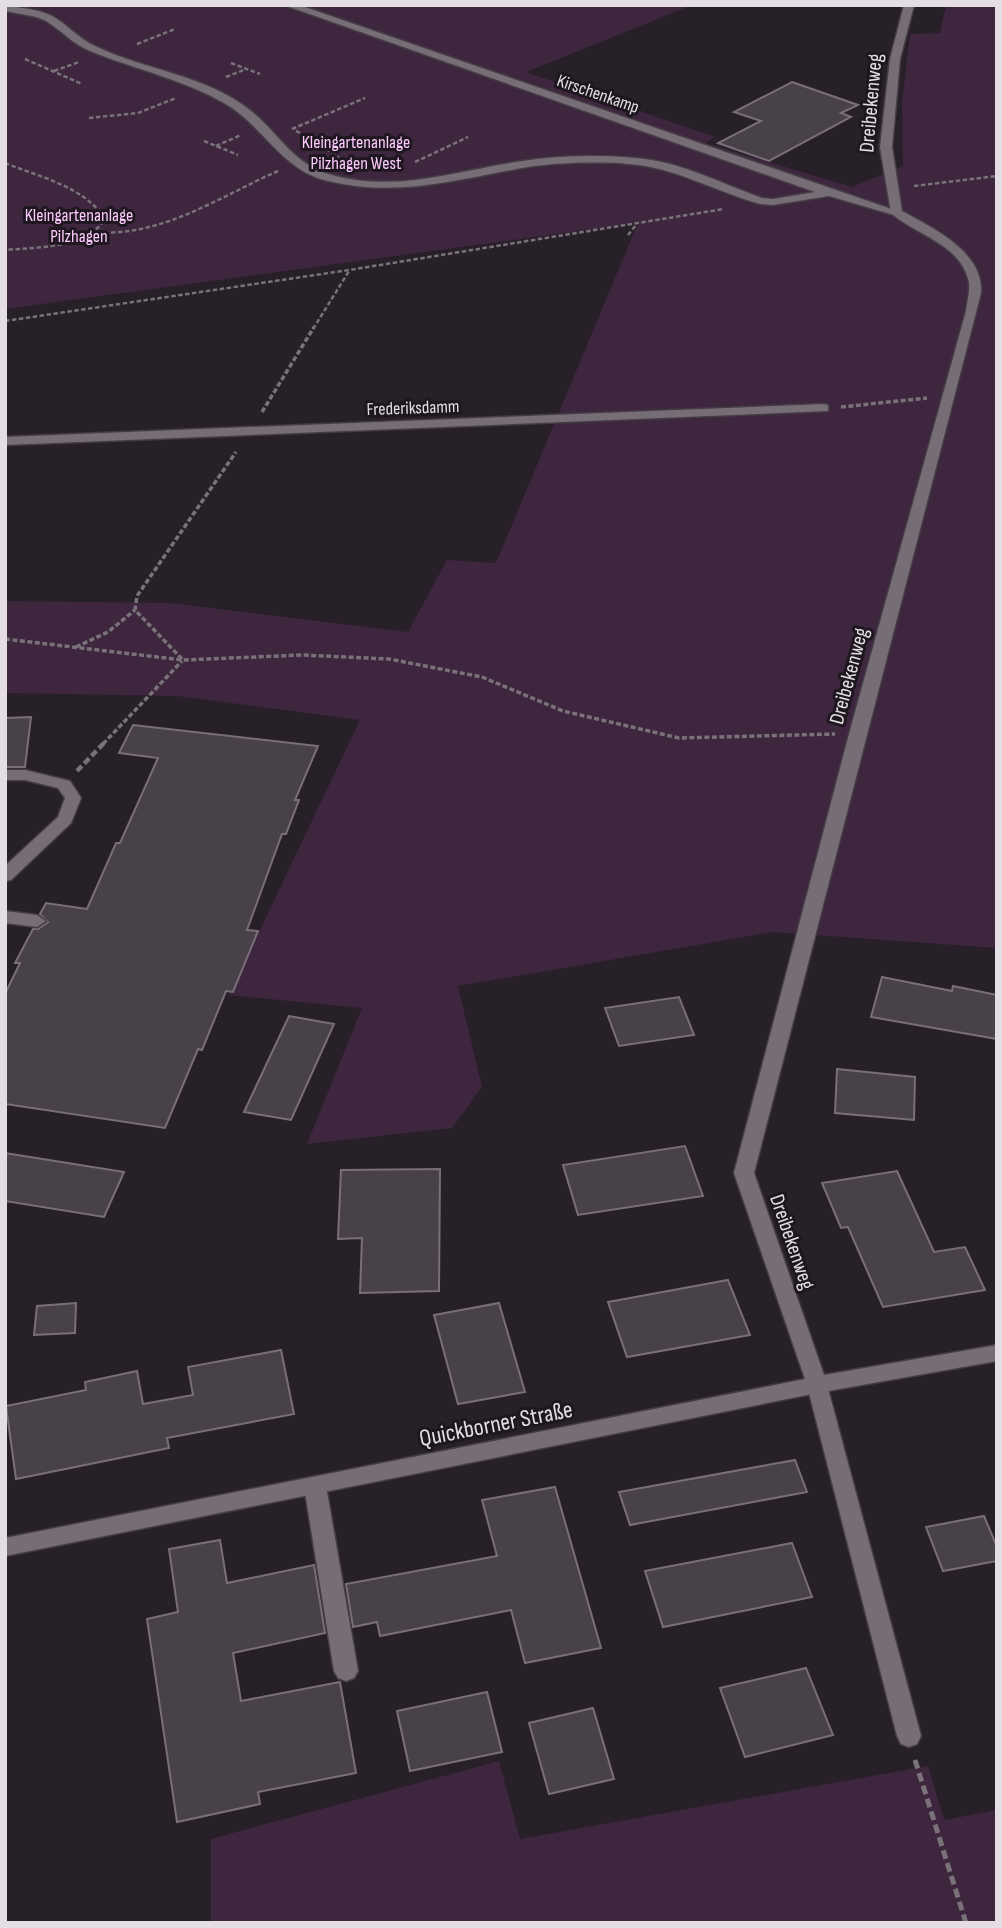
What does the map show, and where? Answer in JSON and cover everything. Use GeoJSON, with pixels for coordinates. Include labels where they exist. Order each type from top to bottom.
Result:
{"type":"FeatureCollection","features":[{"type":"Feature","properties":{"kind":"street","name":"Kirschenkamp"},"geometry":{"type":"LineString","coordinates":[[289,5],[829,193],[897,213]]}},
{"type":"Feature","properties":{"kind":"street","name":"Dreibekenweg"},"geometry":{"type":"LineString","coordinates":[[909,5],[895,59],[886,147],[897,213],[945,242],[966,265],[975,284],[972,311],[856,734],[744,1173],[817,1385],[909,1736]]}},
{"type":"Feature","properties":{"kind":"street"},"geometry":{"type":"LineString","coordinates":[[5,8],[47,17],[72,38],[90,48],[186,82],[227,100],[247,113],[296,164],[328,178],[391,187],[431,183],[531,163],[626,160],[661,165],[732,192],[773,202],[829,193]]}},
{"type":"Feature","properties":{"kind":"street","name":"Frederiksdamm"},"geometry":{"type":"LineString","coordinates":[[5,441],[823,408]]}},
{"type":"Feature","properties":{"kind":"street"},"geometry":{"type":"LineString","coordinates":[[5,775],[25,775],[64,784],[73,798],[65,819],[5,876]]}},
{"type":"Feature","properties":{"kind":"street"},"geometry":{"type":"LineString","coordinates":[[5,917],[37,921]]}},
{"type":"Feature","properties":{"kind":"street","name":"Quickborner Straße"},"geometry":{"type":"LineString","coordinates":[[5,1547],[817,1385],[997,1353]]}},
{"type":"Feature","properties":{"kind":"street"},"geometry":{"type":"LineString","coordinates":[[315,1486],[346,1671]]}},
{"type":"Feature","properties":{"kind":"path"},"geometry":{"type":"LineString","coordinates":[[128,48],[175,29]]}},
{"type":"Feature","properties":{"kind":"path"},"geometry":{"type":"LineString","coordinates":[[25,59],[82,84]]}},
{"type":"Feature","properties":{"kind":"path"},"geometry":{"type":"LineString","coordinates":[[231,63],[260,74]]}},
{"type":"Feature","properties":{"kind":"path"},"geometry":{"type":"LineString","coordinates":[[292,129],[365,98]]}},
{"type":"Feature","properties":{"kind":"path"},"geometry":{"type":"LineString","coordinates":[[89,118],[138,113]]}},
{"type":"Feature","properties":{"kind":"path"},"geometry":{"type":"LineString","coordinates":[[410,164],[468,137]]}},
{"type":"Feature","properties":{"kind":"path"},"geometry":{"type":"LineString","coordinates":[[204,141],[238,155]]}},
{"type":"Feature","properties":{"kind":"path"},"geometry":{"type":"LineString","coordinates":[[5,163],[89,201],[105,219],[96,232]]}},
{"type":"Feature","properties":{"kind":"path"},"geometry":{"type":"LineString","coordinates":[[5,250],[60,243],[96,232],[119,234],[146,230],[296,164]]}},
{"type":"Feature","properties":{"kind":"path"},"geometry":{"type":"LineString","coordinates":[[892,188],[997,176]]}},
{"type":"Feature","properties":{"kind":"path"},"geometry":{"type":"LineString","coordinates":[[5,321],[349,270],[773,202]]}},
{"type":"Feature","properties":{"kind":"path"},"geometry":{"type":"LineString","coordinates":[[628,235],[637,225]]}},
{"type":"Feature","properties":{"kind":"path"},"geometry":{"type":"LineString","coordinates":[[75,648],[108,632],[135,610],[137,596],[249,433],[349,270]]}},
{"type":"Feature","properties":{"kind":"path"},"geometry":{"type":"LineString","coordinates":[[823,408],[950,396]]}},
{"type":"Feature","properties":{"kind":"path"},"geometry":{"type":"LineString","coordinates":[[135,610],[183,660]]}},
{"type":"Feature","properties":{"kind":"path"},"geometry":{"type":"LineString","coordinates":[[5,639],[183,660],[302,656],[388,659],[482,677],[563,711],[679,738],[856,734]]}},
{"type":"Feature","properties":{"kind":"path"},"geometry":{"type":"LineString","coordinates":[[64,784],[183,660]]}},
{"type":"Feature","properties":{"kind":"path"},"geometry":{"type":"LineString","coordinates":[[909,1736],[936,1834],[966,1923]]}},
{"type":"Feature","properties":{"kind":"green space"},"geometry":{"type":"Polygon","coordinates":[[[5,5],[692,5],[526,72],[715,137],[705,143],[852,187],[903,166],[902,103],[910,34],[940,33],[946,5],[997,5],[997,948],[773,932],[458,986],[482,1087],[452,1128],[307,1144],[362,1008],[229,995],[360,720],[177,696],[5,693],[5,601],[170,603],[408,632],[447,560],[496,563],[638,223],[5,309],[5,5]]]}},
{"type":"Feature","properties":{"kind":"green space"},"geometry":{"type":"Polygon","coordinates":[[[499,1761],[520,1839],[928,1766],[944,1820],[997,1810],[997,1923],[211,1923],[211,1839],[499,1761]]]}},
{"type":"Feature","properties":{"kind":"building"},"geometry":{"type":"Polygon","coordinates":[[[792,82],[858,105],[841,113],[851,117],[769,161],[718,143],[761,121],[734,112],[792,82]]]}},
{"type":"Feature","properties":{"kind":"building"},"geometry":{"type":"Polygon","coordinates":[[[31,717],[25,767],[5,767],[5,718],[31,717]]]}},
{"type":"Feature","properties":{"kind":"building"},"geometry":{"type":"Polygon","coordinates":[[[133,725],[318,746],[247,930],[258,931],[233,992],[226,991],[202,1050],[198,1049],[165,1128],[5,1104],[5,994],[20,963],[15,963],[33,929],[38,929],[48,922],[40,914],[46,903],[87,909],[116,843],[120,843],[158,758],[119,753],[133,725]]]}},
{"type":"Feature","properties":{"kind":"building"},"geometry":{"type":"Polygon","coordinates":[[[882,977],[952,991],[953,986],[997,995],[997,1039],[871,1017],[882,977]]]}},
{"type":"Feature","properties":{"kind":"building"},"geometry":{"type":"Polygon","coordinates":[[[679,997],[694,1035],[619,1046],[605,1008],[679,997]]]}},
{"type":"Feature","properties":{"kind":"building"},"geometry":{"type":"Polygon","coordinates":[[[289,1016],[334,1024],[291,1120],[244,1112],[289,1016]]]}},
{"type":"Feature","properties":{"kind":"building"},"geometry":{"type":"Polygon","coordinates":[[[837,1069],[915,1077],[914,1120],[835,1113],[837,1069]]]}},
{"type":"Feature","properties":{"kind":"building"},"geometry":{"type":"Polygon","coordinates":[[[685,1146],[703,1196],[578,1215],[563,1165],[685,1146]]]}},
{"type":"Feature","properties":{"kind":"building"},"geometry":{"type":"Polygon","coordinates":[[[5,1153],[124,1172],[104,1217],[5,1201],[5,1153]]]}},
{"type":"Feature","properties":{"kind":"building"},"geometry":{"type":"Polygon","coordinates":[[[440,1169],[439,1291],[360,1293],[362,1238],[338,1239],[341,1170],[440,1169]]]}},
{"type":"Feature","properties":{"kind":"building"},"geometry":{"type":"Polygon","coordinates":[[[897,1171],[934,1252],[965,1247],[985,1290],[883,1307],[848,1227],[841,1228],[822,1183],[897,1171]]]}},
{"type":"Feature","properties":{"kind":"building"},"geometry":{"type":"Polygon","coordinates":[[[728,1280],[750,1335],[627,1357],[608,1302],[728,1280]]]}},
{"type":"Feature","properties":{"kind":"building"},"geometry":{"type":"Polygon","coordinates":[[[76,1303],[75,1333],[34,1335],[37,1306],[76,1303]]]}},
{"type":"Feature","properties":{"kind":"building"},"geometry":{"type":"Polygon","coordinates":[[[499,1303],[525,1392],[458,1404],[434,1315],[499,1303]]]}},
{"type":"Feature","properties":{"kind":"building"},"geometry":{"type":"Polygon","coordinates":[[[281,1350],[294,1414],[167,1438],[169,1448],[16,1479],[6,1406],[86,1390],[85,1382],[137,1371],[143,1404],[193,1395],[188,1367],[281,1350]]]}},
{"type":"Feature","properties":{"kind":"building"},"geometry":{"type":"Polygon","coordinates":[[[795,1460],[807,1492],[630,1525],[619,1492],[795,1460]]]}},
{"type":"Feature","properties":{"kind":"building"},"geometry":{"type":"Polygon","coordinates":[[[555,1487],[601,1648],[525,1663],[511,1610],[380,1636],[377,1622],[353,1627],[346,1584],[497,1556],[482,1500],[555,1487]]]}},
{"type":"Feature","properties":{"kind":"building"},"geometry":{"type":"Polygon","coordinates":[[[984,1516],[997,1547],[997,1561],[943,1571],[926,1527],[984,1516]]]}},
{"type":"Feature","properties":{"kind":"building"},"geometry":{"type":"Polygon","coordinates":[[[220,1540],[227,1583],[314,1565],[325,1633],[233,1653],[241,1701],[340,1682],[356,1773],[258,1792],[260,1804],[177,1822],[147,1619],[178,1612],[169,1549],[220,1540]]]}},
{"type":"Feature","properties":{"kind":"building"},"geometry":{"type":"Polygon","coordinates":[[[792,1543],[812,1597],[663,1627],[645,1571],[792,1543]]]}},
{"type":"Feature","properties":{"kind":"building"},"geometry":{"type":"Polygon","coordinates":[[[806,1668],[833,1735],[745,1757],[720,1688],[806,1668]]]}},
{"type":"Feature","properties":{"kind":"building"},"geometry":{"type":"Polygon","coordinates":[[[487,1692],[502,1752],[410,1771],[397,1711],[487,1692]]]}},
{"type":"Feature","properties":{"kind":"building"},"geometry":{"type":"Polygon","coordinates":[[[593,1708],[614,1779],[549,1794],[529,1723],[593,1708]]]}},
{"type":"Feature","properties":{"kind":"park label","name":"Kleingartenanlage Pilzhagen West"},"geometry":{"type":"Point","coordinates":[356,152]}},
{"type":"Feature","properties":{"kind":"park label","name":"Kleingartenanlage Pilzhagen"},"geometry":{"type":"Point","coordinates":[79,225]}}]}
